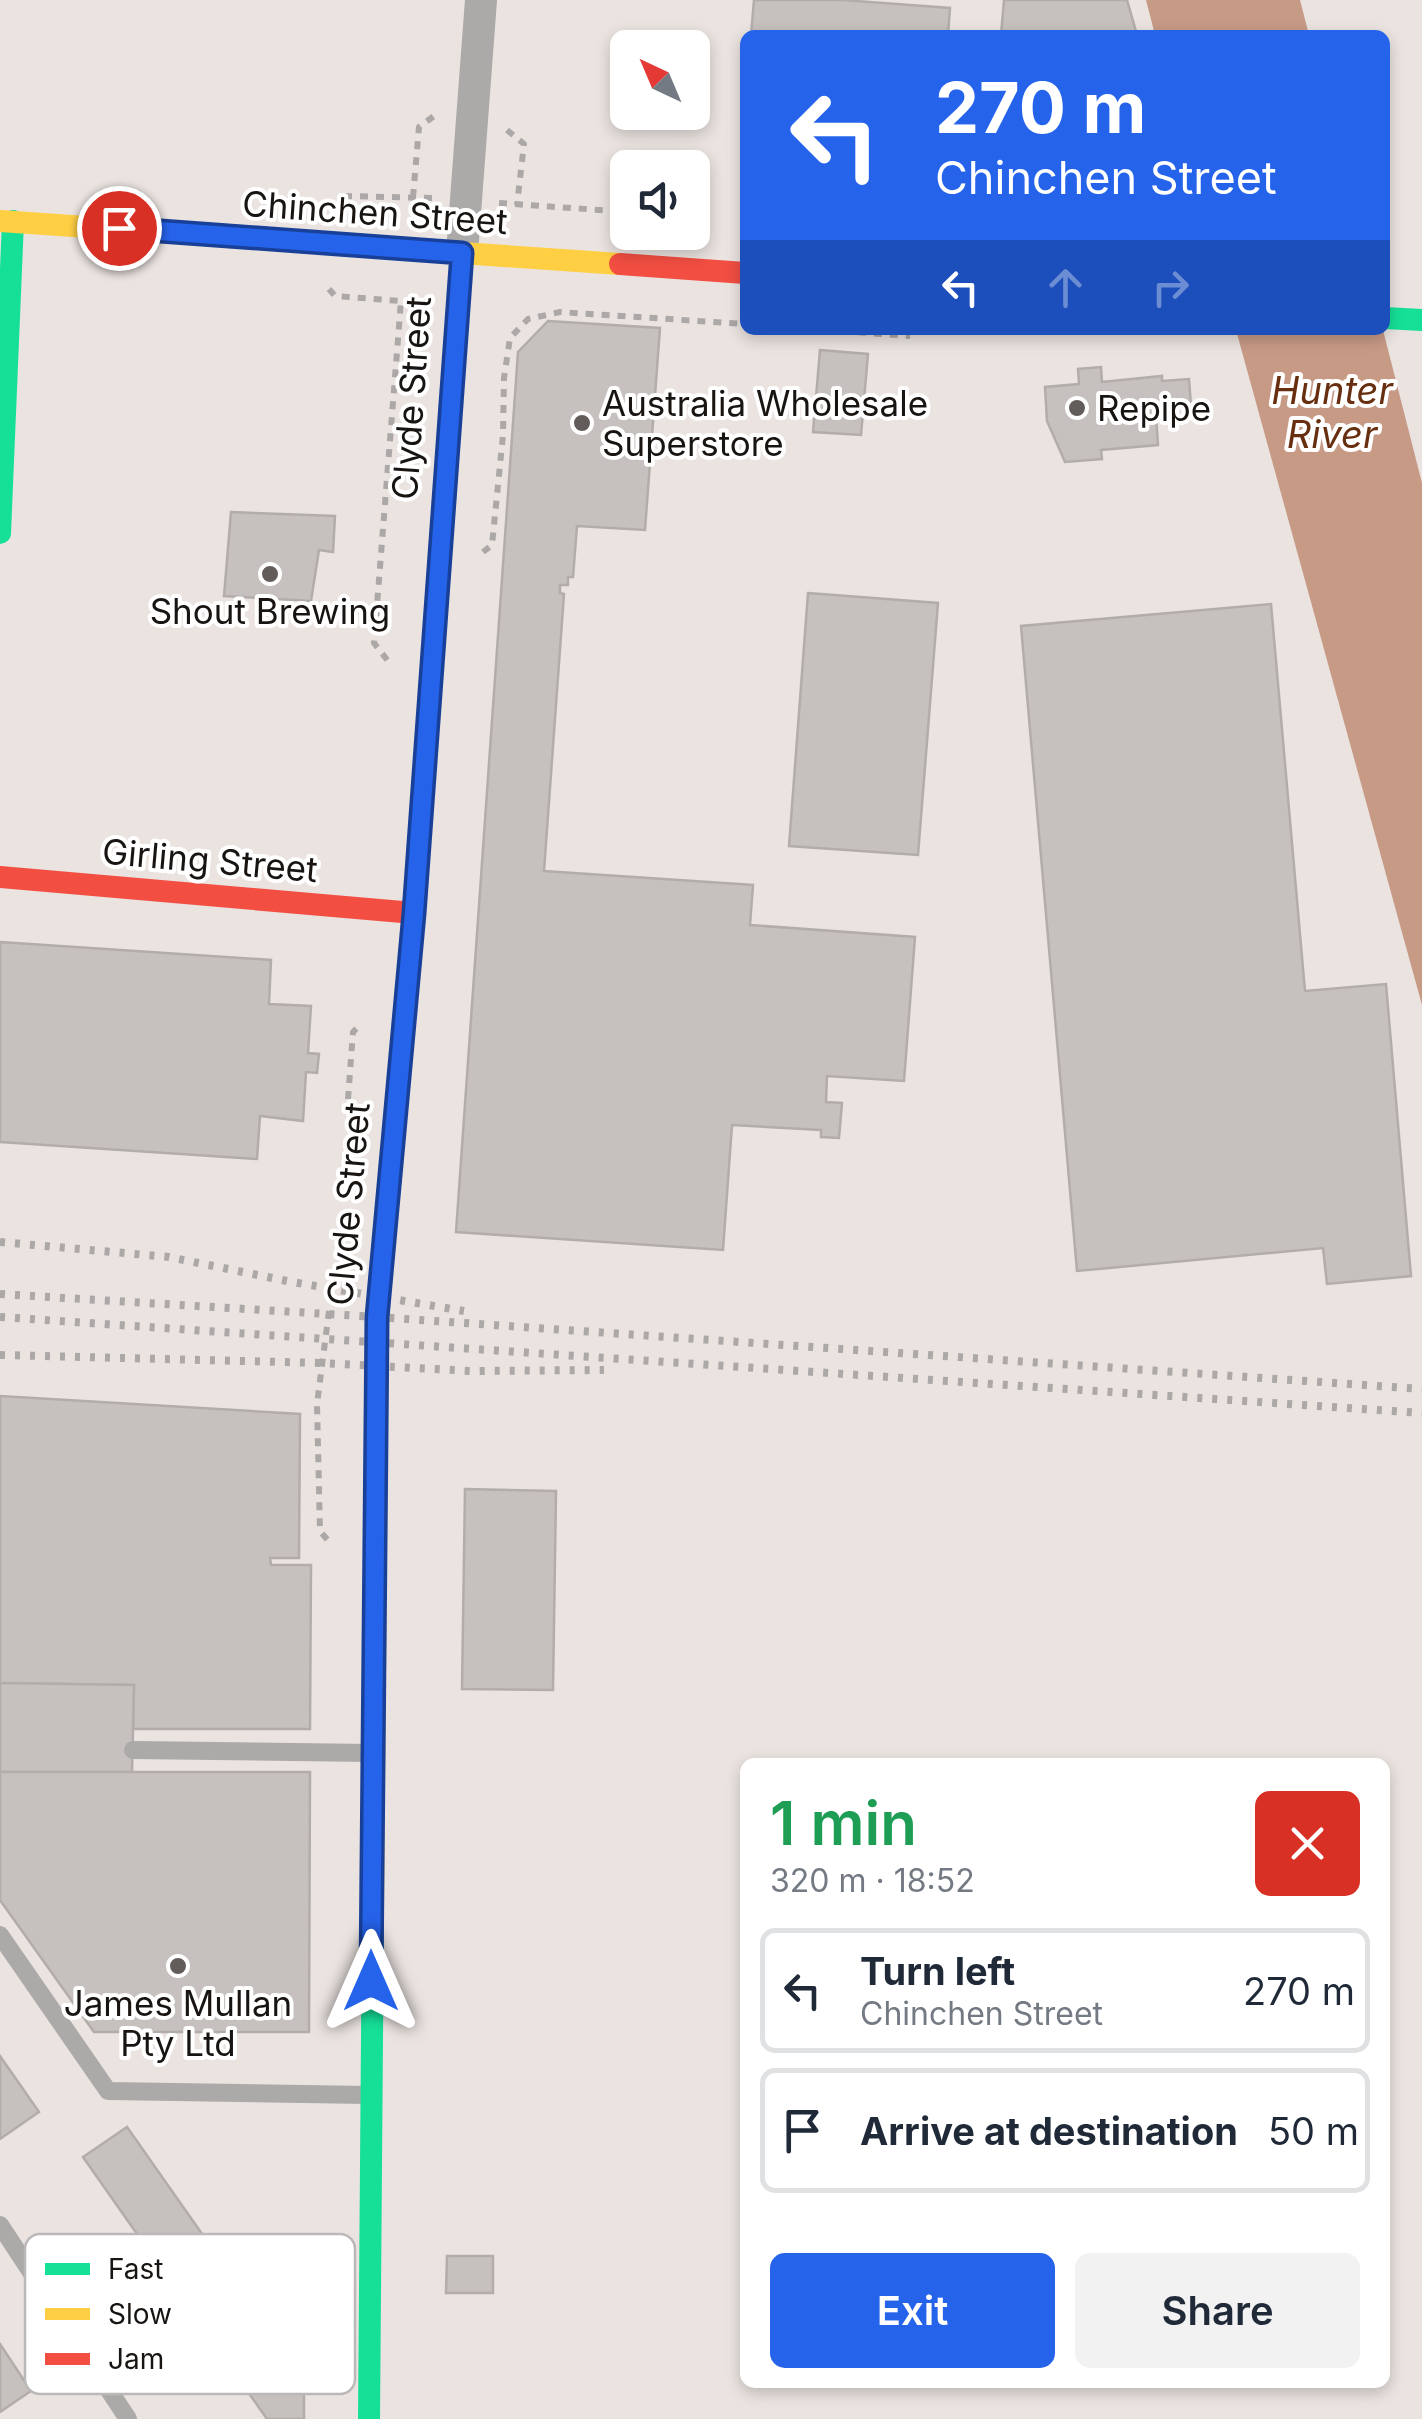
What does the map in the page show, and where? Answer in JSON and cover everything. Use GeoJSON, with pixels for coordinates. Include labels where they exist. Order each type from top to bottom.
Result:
{"type":"FeatureCollection","features":[{"type":"Feature","properties":{"kind":"street","name":"Clyde Street"},"geometry":{"type":"LineString","coordinates":[[369,2419],[377,1317],[414,913],[481,0]]}},
{"type":"Feature","properties":{"kind":"street","name":"Chinchen Street"},"geometry":{"type":"LineString","coordinates":[[7,221],[740,273]]}},
{"type":"Feature","properties":{"kind":"street"},"geometry":{"type":"LineString","coordinates":[[0,533],[7,221]]}},
{"type":"Feature","properties":{"kind":"street"},"geometry":{"type":"LineString","coordinates":[[1390,318],[1422,320]]}},
{"type":"Feature","properties":{"kind":"street","name":"Girling Street"},"geometry":{"type":"LineString","coordinates":[[0,878],[414,913]]}},
{"type":"Feature","properties":{"kind":"lane"},"geometry":{"type":"LineString","coordinates":[[132,1750],[372,1753]]}},
{"type":"Feature","properties":{"kind":"lane"},"geometry":{"type":"LineString","coordinates":[[0,1935],[108,2091],[370,2095]]}},
{"type":"Feature","properties":{"kind":"lane"},"geometry":{"type":"LineString","coordinates":[[0,2226],[25,2264]]}},
{"type":"Feature","properties":{"kind":"lane"},"geometry":{"type":"LineString","coordinates":[[111,2394],[128,2419]]}},
{"type":"Feature","properties":{"kind":"path"},"geometry":{"type":"LineString","coordinates":[[413,197],[419,127]]}},
{"type":"Feature","properties":{"kind":"path"},"geometry":{"type":"LineString","coordinates":[[524,144],[518,205],[610,211]]}},
{"type":"Feature","properties":{"kind":"path"},"geometry":{"type":"LineString","coordinates":[[335,296],[402,300],[374,643]]}},
{"type":"Feature","properties":{"kind":"path"},"geometry":{"type":"LineString","coordinates":[[492,545],[510,338],[528,319],[560,312],[740,324]]}},
{"type":"Feature","properties":{"kind":"path"},"geometry":{"type":"LineString","coordinates":[[320,1531],[317,1404],[330,1301]]}},
{"type":"Feature","properties":{"kind":"water"},"geometry":{"type":"Polygon","coordinates":[[[1146,0],[1300,0],[1308,30],[1154,30],[1146,0]]]}},
{"type":"Feature","properties":{"kind":"water","name":"Hunter River"},"geometry":{"type":"Polygon","coordinates":[[[1237,335],[1384,335],[1422,483],[1422,1005],[1237,335]]]}},
{"type":"Feature","properties":{"kind":"building"},"geometry":{"type":"Polygon","coordinates":[[[754,0],[843,0],[950,8],[948,30],[751,30],[754,0]]]}},
{"type":"Feature","properties":{"kind":"building"},"geometry":{"type":"Polygon","coordinates":[[[1004,0],[1127,0],[1136,30],[1001,30],[1004,0]]]}},
{"type":"Feature","properties":{"kind":"building"},"geometry":{"type":"Polygon","coordinates":[[[548,321],[660,328],[645,530],[577,526],[573,577],[568,577],[568,585],[560,585],[560,593],[564,594],[544,871],[753,885],[750,925],[915,937],[904,1081],[827,1076],[826,1102],[842,1103],[839,1138],[821,1137],[821,1130],[732,1125],[723,1250],[456,1232],[518,352],[548,321]]]}},
{"type":"Feature","properties":{"kind":"building"},"geometry":{"type":"Polygon","coordinates":[[[820,350],[868,354],[861,435],[813,432],[820,350]]]}},
{"type":"Feature","properties":{"kind":"building"},"geometry":{"type":"Polygon","coordinates":[[[1101,367],[1102,382],[1162,376],[1162,381],[1189,379],[1191,406],[1164,409],[1164,415],[1156,416],[1158,445],[1101,450],[1102,459],[1065,462],[1047,421],[1045,387],[1079,384],[1078,369],[1101,367]]]}},
{"type":"Feature","properties":{"kind":"building","name":"Shout Brewing"},"geometry":{"type":"Polygon","coordinates":[[[231,512],[335,516],[333,552],[319,550],[311,601],[224,596],[231,512]]]}},
{"type":"Feature","properties":{"kind":"building"},"geometry":{"type":"Polygon","coordinates":[[[808,593],[938,603],[918,855],[789,846],[808,593]]]}},
{"type":"Feature","properties":{"kind":"building"},"geometry":{"type":"Polygon","coordinates":[[[1271,604],[1305,991],[1386,984],[1411,1276],[1327,1284],[1323,1248],[1077,1271],[1021,626],[1271,604]]]}},
{"type":"Feature","properties":{"kind":"building"},"geometry":{"type":"Polygon","coordinates":[[[0,942],[271,960],[269,1004],[311,1006],[308,1053],[319,1054],[317,1073],[306,1072],[303,1121],[260,1116],[257,1159],[0,1142],[0,942]]]}},
{"type":"Feature","properties":{"kind":"building"},"geometry":{"type":"Polygon","coordinates":[[[0,1396],[300,1414],[299,1558],[270,1558],[271,1565],[311,1565],[310,1729],[133,1729],[134,1685],[0,1683],[0,1396]]]}},
{"type":"Feature","properties":{"kind":"building"},"geometry":{"type":"Polygon","coordinates":[[[465,1489],[556,1491],[553,1690],[462,1689],[465,1489]]]}},
{"type":"Feature","properties":{"kind":"building"},"geometry":{"type":"Polygon","coordinates":[[[0,1683],[134,1685],[132,1772],[0,1772],[0,1683]]]}},
{"type":"Feature","properties":{"kind":"building","name":"James Mullan Pty Ltd"},"geometry":{"type":"Polygon","coordinates":[[[0,1772],[310,1772],[309,2032],[94,2032],[0,1900],[0,1772]]]}},
{"type":"Feature","properties":{"kind":"building"},"geometry":{"type":"Polygon","coordinates":[[[0,2056],[39,2112],[0,2139],[0,2056]]]}},
{"type":"Feature","properties":{"kind":"building"},"geometry":{"type":"Polygon","coordinates":[[[127,2127],[202,2234],[137,2234],[83,2157],[127,2127]]]}},
{"type":"Feature","properties":{"kind":"building"},"geometry":{"type":"Polygon","coordinates":[[[447,2256],[493,2256],[493,2293],[446,2293],[447,2256]]]}},
{"type":"Feature","properties":{"kind":"building"},"geometry":{"type":"Polygon","coordinates":[[[0,2344],[25,2382],[27,2394],[0,2412],[0,2344]]]}},
{"type":"Feature","properties":{"kind":"building"},"geometry":{"type":"Polygon","coordinates":[[[249,2394],[304,2394],[304,2419],[267,2419],[249,2394]]]}},
{"type":"Feature","properties":{"kind":"railway"},"geometry":{"type":"LineString","coordinates":[[0,1242],[169,1257],[464,1311]]}},
{"type":"Feature","properties":{"kind":"railway"},"geometry":{"type":"LineString","coordinates":[[0,1294],[1422,1389]]}},
{"type":"Feature","properties":{"kind":"railway"},"geometry":{"type":"LineString","coordinates":[[0,1317],[1422,1413]]}},
{"type":"Feature","properties":{"kind":"railway"},"geometry":{"type":"LineString","coordinates":[[0,1355],[471,1371],[604,1370]]}},
{"type":"Feature","properties":{"kind":"traffic: fast"},"geometry":{"type":"LineString","coordinates":[[0,533],[13,221]]}},
{"type":"Feature","properties":{"kind":"traffic: fast"},"geometry":{"type":"LineString","coordinates":[[1390,318],[1422,320]]}},
{"type":"Feature","properties":{"kind":"traffic: fast"},"geometry":{"type":"LineString","coordinates":[[378,1306],[414,913],[445,487]]}},
{"type":"Feature","properties":{"kind":"traffic: fast"},"geometry":{"type":"LineString","coordinates":[[369,2419],[373,1911]]}},
{"type":"Feature","properties":{"kind":"traffic: slow"},"geometry":{"type":"LineString","coordinates":[[0,221],[620,264]]}},
{"type":"Feature","properties":{"kind":"traffic: slow"},"geometry":{"type":"LineString","coordinates":[[445,487],[462,253]]}},
{"type":"Feature","properties":{"kind":"traffic: slow"},"geometry":{"type":"LineString","coordinates":[[373,1911],[378,1306]]}},
{"type":"Feature","properties":{"kind":"traffic: jam"},"geometry":{"type":"LineString","coordinates":[[620,264],[740,273]]}},
{"type":"Feature","properties":{"kind":"traffic: jam"},"geometry":{"type":"LineString","coordinates":[[0,877],[414,913]]}},
{"type":"Feature","properties":{"kind":"place","name":"Repipe"},"geometry":{"type":"Point","coordinates":[1077,408]}},
{"type":"Feature","properties":{"kind":"place","name":"Australia Wholesale Superstore"},"geometry":{"type":"Point","coordinates":[582,423]}},
{"type":"Feature","properties":{"kind":"place","name":"Shout Brewing"},"geometry":{"type":"Point","coordinates":[270,574]}},
{"type":"Feature","properties":{"kind":"place","name":"James Mullan Pty Ltd"},"geometry":{"type":"Point","coordinates":[178,1966]}},
{"type":"Feature","properties":{"kind":"route"},"geometry":{"type":"LineString","coordinates":[[119,228],[462,253],[414,913],[377,1317],[371,1981]]}}]}
